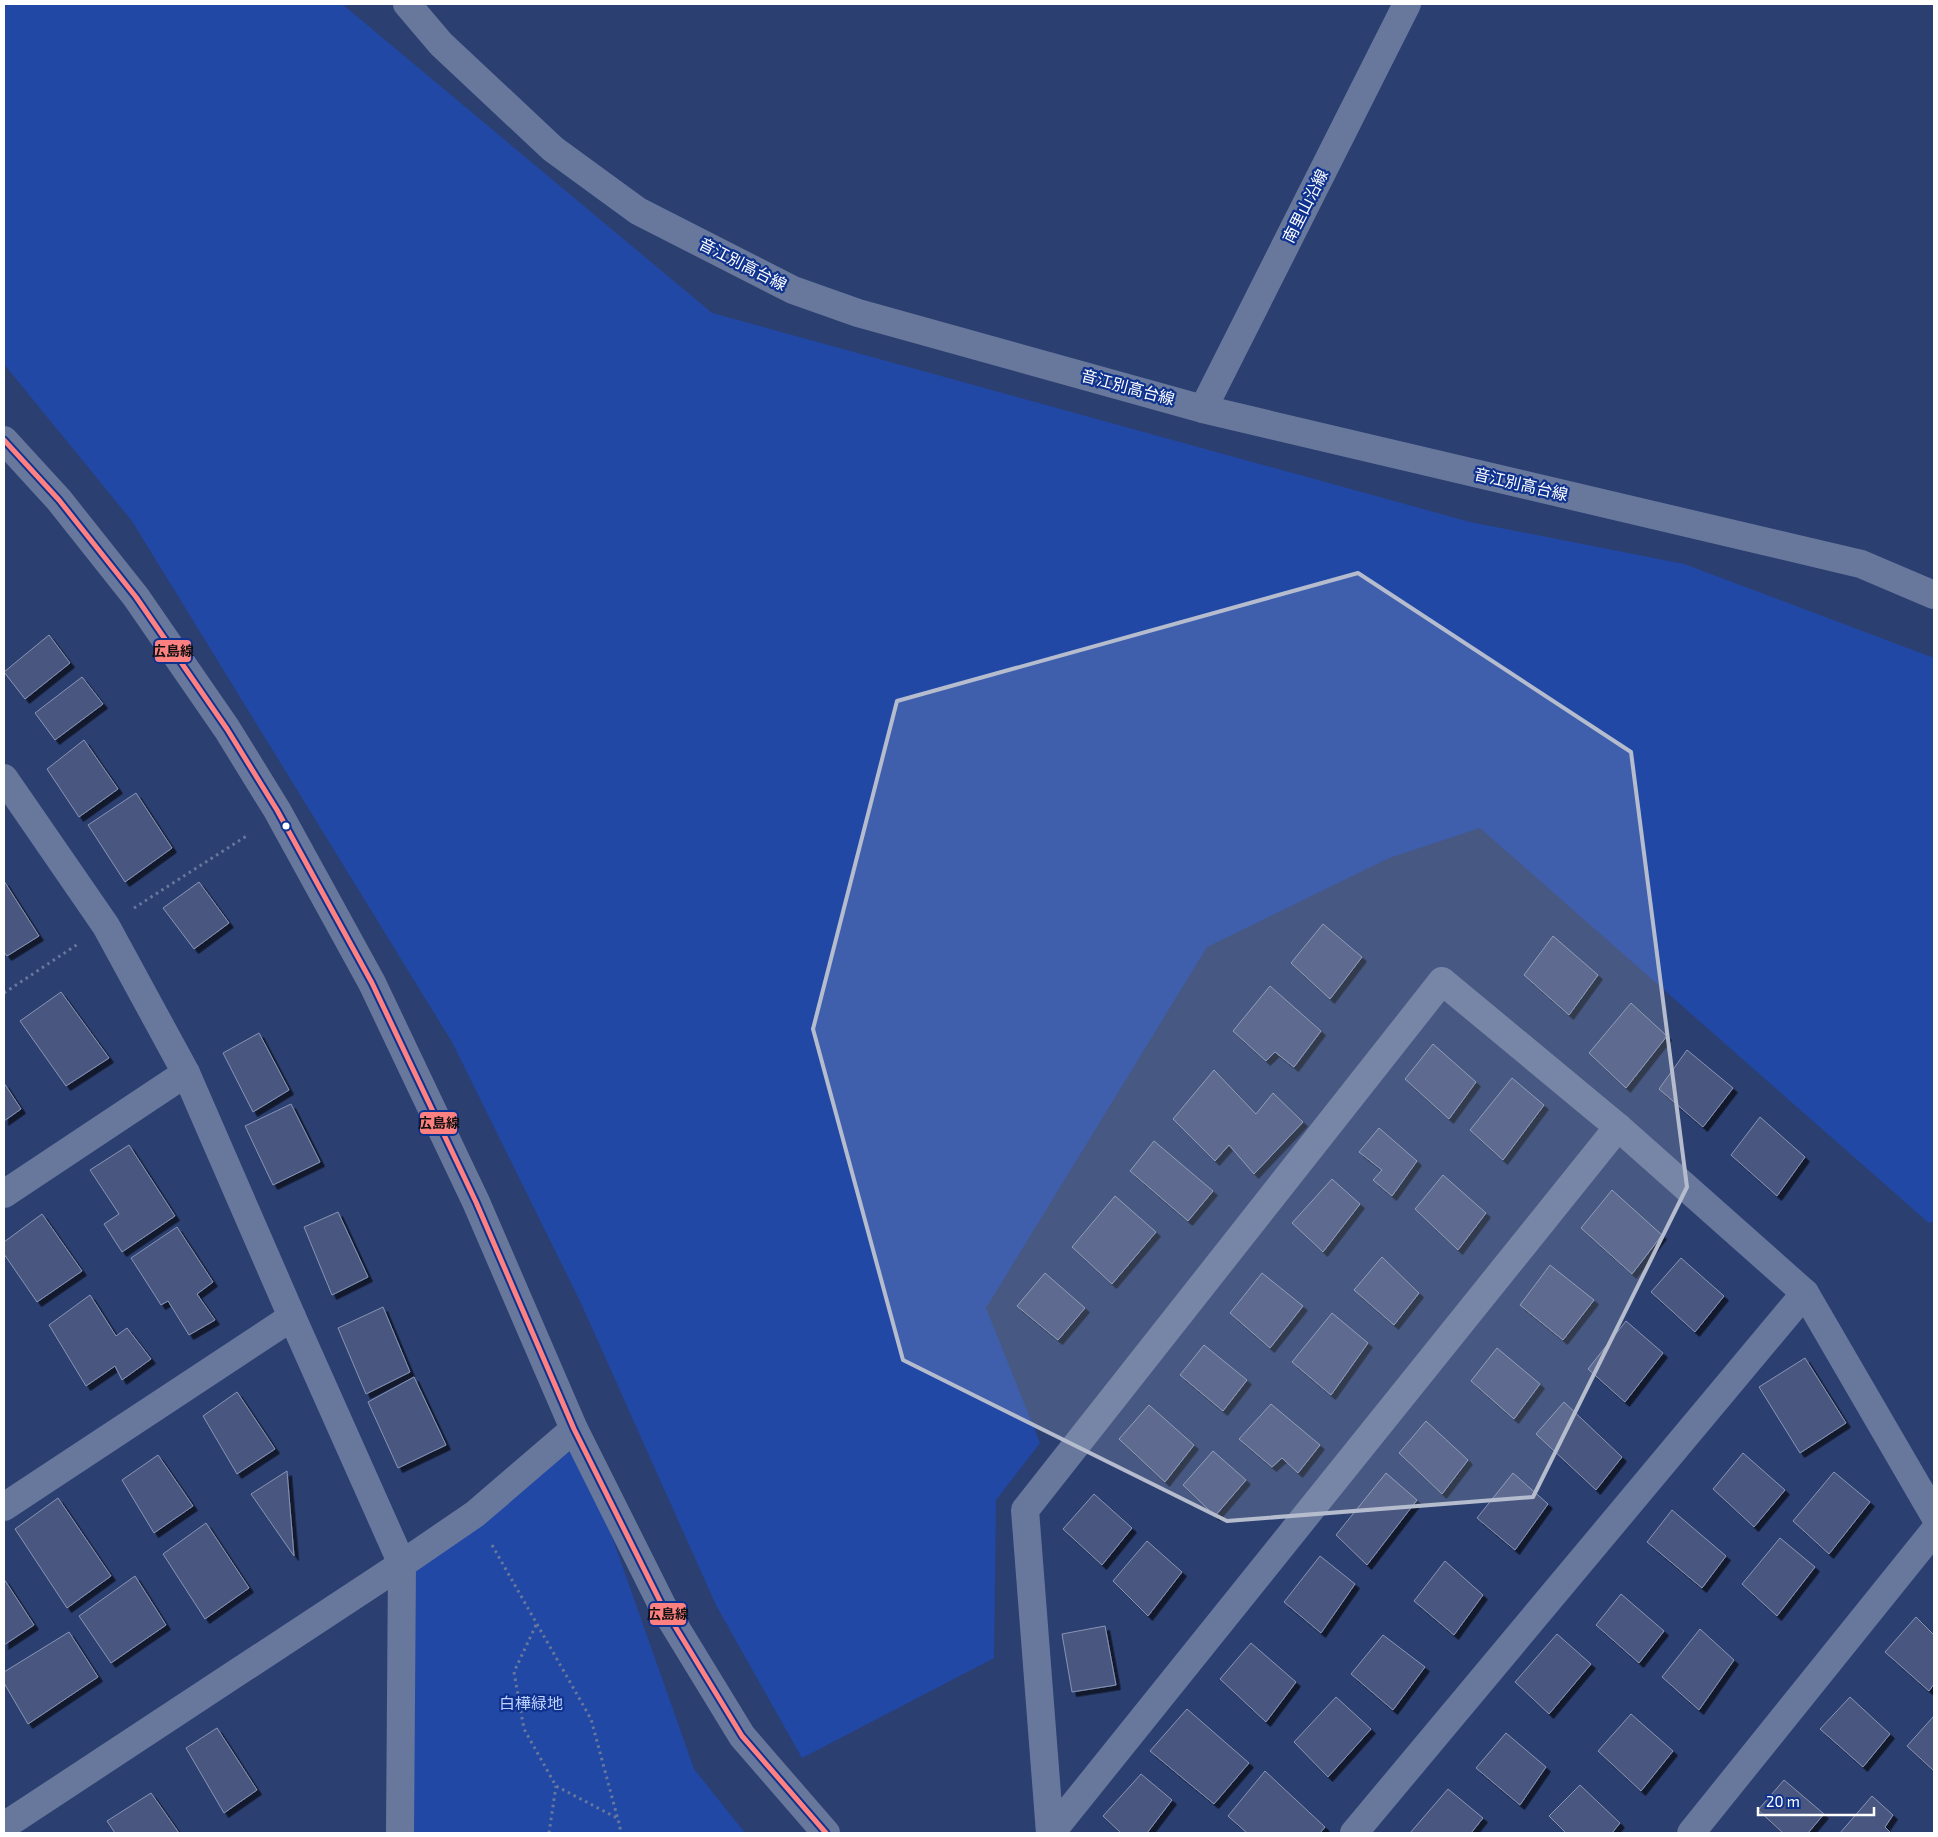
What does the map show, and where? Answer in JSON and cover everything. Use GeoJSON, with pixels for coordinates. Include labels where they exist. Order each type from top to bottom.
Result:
{"type":"FeatureCollection","features":[{"type":"Feature","properties":{"kind":"street","name":"音江別高台線"},"geometry":{"type":"LineString","coordinates":[[407,4],[441,44],[553,149],[638,211],[793,290],[858,313],[1204,408],[1861,564],[1934,595]]}},
{"type":"Feature","properties":{"kind":"street","name":"南里山沿線"},"geometry":{"type":"LineString","coordinates":[[1204,408],[1407,4]]}},
{"type":"Feature","properties":{"kind":"street"},"geometry":{"type":"LineString","coordinates":[[4,440],[59,500],[136,597],[227,729],[277,810],[372,983],[476,1202],[574,1429],[662,1605],[742,1736],[826,1833]]}},
{"type":"Feature","properties":{"kind":"street"},"geometry":{"type":"LineString","coordinates":[[7,789],[106,926],[186,1073],[402,1564],[400,1833]]}},
{"type":"Feature","properties":{"kind":"street"},"geometry":{"type":"LineString","coordinates":[[1050,1833],[1025,1510],[1442,981],[1618,1127],[1805,1292],[1934,1515]]}},
{"type":"Feature","properties":{"kind":"street"},"geometry":{"type":"LineString","coordinates":[[4,1194],[186,1073]]}},
{"type":"Feature","properties":{"kind":"street"},"geometry":{"type":"LineString","coordinates":[[1050,1833],[1618,1127]]}},
{"type":"Feature","properties":{"kind":"street"},"geometry":{"type":"LineString","coordinates":[[1354,1833],[1805,1292]]}},
{"type":"Feature","properties":{"kind":"street"},"geometry":{"type":"LineString","coordinates":[[4,1507],[292,1317]]}},
{"type":"Feature","properties":{"kind":"street"},"geometry":{"type":"LineString","coordinates":[[4,1826],[475,1514],[574,1429]]}},
{"type":"Feature","properties":{"kind":"street"},"geometry":{"type":"LineString","coordinates":[[1691,1833],[1934,1531]]}},
{"type":"Feature","properties":{"kind":"path"},"geometry":{"type":"LineString","coordinates":[[4,993],[248,835]]}},
{"type":"Feature","properties":{"kind":"path"},"geometry":{"type":"LineString","coordinates":[[475,1514],[591,1719],[620,1833]]}},
{"type":"Feature","properties":{"kind":"path"},"geometry":{"type":"LineString","coordinates":[[537,1624],[514,1672],[524,1729],[556,1786],[617,1818]]}},
{"type":"Feature","properties":{"kind":"path"},"geometry":{"type":"LineString","coordinates":[[549,1833],[556,1786]]}},
{"type":"Feature","properties":{"kind":"highlighted area"},"geometry":{"type":"Polygon","coordinates":[[[1358,573],[1631,752],[1687,1187],[1533,1497],[1227,1521],[903,1360],[813,1029],[897,701],[1358,573]]]}},
{"type":"Feature","properties":{"kind":"green space"},"geometry":{"type":"Polygon","coordinates":[[[4,4],[342,4],[712,313],[1470,522],[1684,564],[1934,658],[1934,1221],[1929,1223],[1480,828],[1389,858],[1207,947],[986,1308],[1040,1443],[996,1500],[994,1658],[802,1758],[716,1605],[580,1301],[452,1042],[132,521],[4,364],[4,4]]]}},
{"type":"Feature","properties":{"kind":"green space","name":"白樺緑地"},"geometry":{"type":"Polygon","coordinates":[[[574,1429],[694,1769],[745,1833],[400,1833],[402,1564],[574,1429]]]}},
{"type":"Feature","properties":{"kind":"building"},"geometry":{"type":"Polygon","coordinates":[[[49,635],[70,663],[25,699],[4,672],[49,635]]]}},
{"type":"Feature","properties":{"kind":"building"},"geometry":{"type":"Polygon","coordinates":[[[82,677],[103,704],[55,740],[35,713],[82,677]]]}},
{"type":"Feature","properties":{"kind":"building"},"geometry":{"type":"Polygon","coordinates":[[[84,740],[118,789],[79,817],[47,769],[84,740]]]}},
{"type":"Feature","properties":{"kind":"building"},"geometry":{"type":"Polygon","coordinates":[[[136,793],[172,848],[125,882],[88,825],[136,793]]]}},
{"type":"Feature","properties":{"kind":"building"},"geometry":{"type":"Polygon","coordinates":[[[4,881],[39,936],[7,956],[4,952],[4,881]]]}},
{"type":"Feature","properties":{"kind":"building"},"geometry":{"type":"Polygon","coordinates":[[[199,882],[229,923],[194,949],[163,908],[199,882]]]}},
{"type":"Feature","properties":{"kind":"building"},"geometry":{"type":"Polygon","coordinates":[[[1323,924],[1362,957],[1330,999],[1291,963],[1323,924]]]}},
{"type":"Feature","properties":{"kind":"building"},"geometry":{"type":"Polygon","coordinates":[[[1553,936],[1598,975],[1569,1015],[1524,975],[1553,936]]]}},
{"type":"Feature","properties":{"kind":"building"},"geometry":{"type":"Polygon","coordinates":[[[1270,986],[1321,1031],[1294,1067],[1275,1052],[1266,1061],[1233,1031],[1270,986]]]}},
{"type":"Feature","properties":{"kind":"building"},"geometry":{"type":"Polygon","coordinates":[[[61,992],[109,1058],[66,1086],[20,1021],[61,992]]]}},
{"type":"Feature","properties":{"kind":"building"},"geometry":{"type":"Polygon","coordinates":[[[1631,1003],[1667,1036],[1626,1088],[1589,1053],[1631,1003]]]}},
{"type":"Feature","properties":{"kind":"building"},"geometry":{"type":"Polygon","coordinates":[[[259,1033],[289,1090],[253,1112],[223,1053],[259,1033]]]}},
{"type":"Feature","properties":{"kind":"building"},"geometry":{"type":"Polygon","coordinates":[[[1433,1044],[1476,1082],[1449,1119],[1405,1079],[1433,1044]]]}},
{"type":"Feature","properties":{"kind":"building"},"geometry":{"type":"Polygon","coordinates":[[[1687,1050],[1733,1088],[1703,1127],[1659,1089],[1687,1050]]]}},
{"type":"Feature","properties":{"kind":"building"},"geometry":{"type":"Polygon","coordinates":[[[1214,1070],[1256,1114],[1273,1093],[1303,1122],[1254,1174],[1229,1145],[1215,1161],[1173,1119],[1214,1070]]]}},
{"type":"Feature","properties":{"kind":"building"},"geometry":{"type":"Polygon","coordinates":[[[1512,1078],[1544,1105],[1503,1160],[1470,1130],[1512,1078]]]}},
{"type":"Feature","properties":{"kind":"building"},"geometry":{"type":"Polygon","coordinates":[[[4,1083],[21,1109],[4,1121],[4,1083]]]}},
{"type":"Feature","properties":{"kind":"building"},"geometry":{"type":"Polygon","coordinates":[[[291,1104],[320,1162],[273,1185],[245,1126],[291,1104]]]}},
{"type":"Feature","properties":{"kind":"building"},"geometry":{"type":"Polygon","coordinates":[[[1760,1117],[1805,1157],[1777,1196],[1731,1155],[1760,1117]]]}},
{"type":"Feature","properties":{"kind":"building"},"geometry":{"type":"Polygon","coordinates":[[[1379,1128],[1417,1161],[1392,1196],[1373,1180],[1382,1170],[1359,1152],[1379,1128]]]}},
{"type":"Feature","properties":{"kind":"building"},"geometry":{"type":"Polygon","coordinates":[[[1154,1141],[1213,1191],[1188,1221],[1130,1171],[1154,1141]]]}},
{"type":"Feature","properties":{"kind":"building"},"geometry":{"type":"Polygon","coordinates":[[[129,1145],[175,1216],[122,1252],[104,1224],[119,1214],[90,1170],[129,1145]]]}},
{"type":"Feature","properties":{"kind":"building"},"geometry":{"type":"Polygon","coordinates":[[[1443,1175],[1486,1213],[1458,1250],[1415,1209],[1443,1175]]]}},
{"type":"Feature","properties":{"kind":"building"},"geometry":{"type":"Polygon","coordinates":[[[1332,1179],[1360,1204],[1323,1252],[1292,1223],[1332,1179]]]}},
{"type":"Feature","properties":{"kind":"building"},"geometry":{"type":"Polygon","coordinates":[[[1612,1190],[1662,1235],[1632,1274],[1581,1228],[1612,1190]]]}},
{"type":"Feature","properties":{"kind":"building"},"geometry":{"type":"Polygon","coordinates":[[[1115,1196],[1156,1232],[1112,1284],[1072,1247],[1115,1196]]]}},
{"type":"Feature","properties":{"kind":"building"},"geometry":{"type":"Polygon","coordinates":[[[338,1212],[368,1277],[332,1295],[304,1227],[338,1212]]]}},
{"type":"Feature","properties":{"kind":"building"},"geometry":{"type":"Polygon","coordinates":[[[42,1214],[82,1271],[37,1302],[4,1254],[4,1242],[42,1214]]]}},
{"type":"Feature","properties":{"kind":"building"},"geometry":{"type":"Polygon","coordinates":[[[177,1227],[213,1282],[197,1294],[215,1320],[189,1335],[168,1301],[161,1305],[131,1258],[177,1227]]]}},
{"type":"Feature","properties":{"kind":"building"},"geometry":{"type":"Polygon","coordinates":[[[1382,1257],[1419,1293],[1394,1325],[1354,1290],[1382,1257]]]}},
{"type":"Feature","properties":{"kind":"building"},"geometry":{"type":"Polygon","coordinates":[[[1681,1258],[1724,1296],[1695,1332],[1651,1292],[1681,1258]]]}},
{"type":"Feature","properties":{"kind":"building"},"geometry":{"type":"Polygon","coordinates":[[[1550,1265],[1594,1300],[1563,1340],[1520,1305],[1550,1265]]]}},
{"type":"Feature","properties":{"kind":"building"},"geometry":{"type":"Polygon","coordinates":[[[1045,1273],[1085,1308],[1058,1340],[1017,1306],[1045,1273]]]}},
{"type":"Feature","properties":{"kind":"building"},"geometry":{"type":"Polygon","coordinates":[[[1262,1273],[1303,1306],[1270,1348],[1230,1313],[1262,1273]]]}},
{"type":"Feature","properties":{"kind":"building"},"geometry":{"type":"Polygon","coordinates":[[[90,1295],[116,1336],[127,1328],[151,1359],[122,1380],[115,1366],[86,1386],[49,1325],[90,1295]]]}},
{"type":"Feature","properties":{"kind":"building"},"geometry":{"type":"Polygon","coordinates":[[[383,1307],[410,1372],[366,1394],[338,1328],[383,1307]]]}},
{"type":"Feature","properties":{"kind":"building"},"geometry":{"type":"Polygon","coordinates":[[[1332,1313],[1368,1343],[1331,1395],[1292,1362],[1332,1313]]]}},
{"type":"Feature","properties":{"kind":"building"},"geometry":{"type":"Polygon","coordinates":[[[1626,1321],[1663,1353],[1625,1402],[1588,1369],[1626,1321]]]}},
{"type":"Feature","properties":{"kind":"building"},"geometry":{"type":"Polygon","coordinates":[[[1204,1345],[1247,1380],[1223,1411],[1180,1375],[1204,1345]]]}},
{"type":"Feature","properties":{"kind":"building"},"geometry":{"type":"Polygon","coordinates":[[[1497,1348],[1540,1384],[1514,1419],[1471,1381],[1497,1348]]]}},
{"type":"Feature","properties":{"kind":"building"},"geometry":{"type":"Polygon","coordinates":[[[1805,1358],[1846,1423],[1800,1453],[1759,1387],[1805,1358]]]}},
{"type":"Feature","properties":{"kind":"building"},"geometry":{"type":"Polygon","coordinates":[[[414,1377],[446,1445],[398,1468],[368,1402],[414,1377]]]}},
{"type":"Feature","properties":{"kind":"building"},"geometry":{"type":"Polygon","coordinates":[[[237,1392],[275,1449],[237,1474],[203,1416],[237,1392]]]}},
{"type":"Feature","properties":{"kind":"building"},"geometry":{"type":"Polygon","coordinates":[[[1564,1402],[1622,1457],[1596,1490],[1536,1434],[1564,1402]]]}},
{"type":"Feature","properties":{"kind":"building"},"geometry":{"type":"Polygon","coordinates":[[[1271,1404],[1320,1445],[1298,1473],[1282,1458],[1272,1467],[1239,1439],[1271,1404]]]}},
{"type":"Feature","properties":{"kind":"building"},"geometry":{"type":"Polygon","coordinates":[[[1149,1405],[1194,1445],[1165,1482],[1119,1439],[1149,1405]]]}},
{"type":"Feature","properties":{"kind":"building"},"geometry":{"type":"Polygon","coordinates":[[[1426,1421],[1468,1460],[1442,1494],[1399,1453],[1426,1421]]]}},
{"type":"Feature","properties":{"kind":"building"},"geometry":{"type":"Polygon","coordinates":[[[1213,1451],[1246,1480],[1215,1516],[1183,1485],[1213,1451]]]}},
{"type":"Feature","properties":{"kind":"building"},"geometry":{"type":"Polygon","coordinates":[[[1743,1453],[1785,1490],[1754,1527],[1713,1489],[1743,1453]]]}},
{"type":"Feature","properties":{"kind":"building"},"geometry":{"type":"Polygon","coordinates":[[[158,1455],[193,1506],[154,1533],[122,1480],[158,1455]]]}},
{"type":"Feature","properties":{"kind":"building"},"geometry":{"type":"Polygon","coordinates":[[[287,1471],[294,1556],[251,1494],[287,1471]]]}},
{"type":"Feature","properties":{"kind":"building"},"geometry":{"type":"Polygon","coordinates":[[[1834,1472],[1870,1502],[1829,1554],[1793,1521],[1834,1472]]]}},
{"type":"Feature","properties":{"kind":"building"},"geometry":{"type":"Polygon","coordinates":[[[1386,1473],[1417,1500],[1367,1565],[1336,1535],[1386,1473]]]}},
{"type":"Feature","properties":{"kind":"building"},"geometry":{"type":"Polygon","coordinates":[[[1513,1473],[1548,1504],[1515,1550],[1477,1518],[1513,1473]]]}},
{"type":"Feature","properties":{"kind":"building"},"geometry":{"type":"Polygon","coordinates":[[[1094,1494],[1132,1528],[1102,1565],[1063,1529],[1094,1494]]]}},
{"type":"Feature","properties":{"kind":"building"},"geometry":{"type":"Polygon","coordinates":[[[58,1498],[111,1576],[67,1608],[15,1529],[58,1498]]]}},
{"type":"Feature","properties":{"kind":"building"},"geometry":{"type":"Polygon","coordinates":[[[1672,1510],[1726,1556],[1702,1588],[1647,1542],[1672,1510]]]}},
{"type":"Feature","properties":{"kind":"building"},"geometry":{"type":"Polygon","coordinates":[[[206,1523],[249,1588],[205,1619],[163,1554],[206,1523]]]}},
{"type":"Feature","properties":{"kind":"building"},"geometry":{"type":"Polygon","coordinates":[[[1780,1538],[1815,1567],[1777,1616],[1742,1584],[1780,1538]]]}},
{"type":"Feature","properties":{"kind":"building"},"geometry":{"type":"Polygon","coordinates":[[[1147,1541],[1182,1572],[1148,1616],[1113,1581],[1147,1541]]]}},
{"type":"Feature","properties":{"kind":"building"},"geometry":{"type":"Polygon","coordinates":[[[1320,1556],[1355,1584],[1321,1633],[1284,1602],[1320,1556]]]}},
{"type":"Feature","properties":{"kind":"building"},"geometry":{"type":"Polygon","coordinates":[[[1445,1561],[1483,1595],[1454,1635],[1414,1601],[1445,1561]]]}},
{"type":"Feature","properties":{"kind":"building"},"geometry":{"type":"Polygon","coordinates":[[[135,1576],[166,1625],[111,1663],[79,1616],[135,1576]]]}},
{"type":"Feature","properties":{"kind":"building"},"geometry":{"type":"Polygon","coordinates":[[[4,1579],[34,1625],[4,1645],[4,1579]]]}},
{"type":"Feature","properties":{"kind":"building"},"geometry":{"type":"Polygon","coordinates":[[[1621,1594],[1664,1631],[1639,1663],[1596,1625],[1621,1594]]]}},
{"type":"Feature","properties":{"kind":"building"},"geometry":{"type":"Polygon","coordinates":[[[1916,1617],[1934,1635],[1934,1684],[1929,1691],[1885,1652],[1916,1617]]]}},
{"type":"Feature","properties":{"kind":"building"},"geometry":{"type":"Polygon","coordinates":[[[1105,1626],[1116,1685],[1072,1692],[1062,1634],[1105,1626]]]}},
{"type":"Feature","properties":{"kind":"building"},"geometry":{"type":"Polygon","coordinates":[[[1700,1629],[1734,1660],[1699,1710],[1662,1677],[1700,1629]]]}},
{"type":"Feature","properties":{"kind":"building"},"geometry":{"type":"Polygon","coordinates":[[[69,1632],[98,1677],[28,1724],[4,1683],[4,1672],[69,1632]]]}},
{"type":"Feature","properties":{"kind":"building"},"geometry":{"type":"Polygon","coordinates":[[[1557,1634],[1591,1664],[1549,1714],[1515,1682],[1557,1634]]]}},
{"type":"Feature","properties":{"kind":"building"},"geometry":{"type":"Polygon","coordinates":[[[1383,1635],[1425,1667],[1393,1710],[1351,1674],[1383,1635]]]}},
{"type":"Feature","properties":{"kind":"building"},"geometry":{"type":"Polygon","coordinates":[[[1251,1643],[1296,1682],[1266,1722],[1220,1679],[1251,1643]]]}},
{"type":"Feature","properties":{"kind":"building"},"geometry":{"type":"Polygon","coordinates":[[[1336,1697],[1371,1729],[1328,1777],[1294,1742],[1336,1697]]]}},
{"type":"Feature","properties":{"kind":"building"},"geometry":{"type":"Polygon","coordinates":[[[1850,1697],[1890,1734],[1863,1767],[1820,1729],[1850,1697]]]}},
{"type":"Feature","properties":{"kind":"building"},"geometry":{"type":"Polygon","coordinates":[[[1187,1709],[1249,1763],[1214,1804],[1150,1751],[1187,1709]]]}},
{"type":"Feature","properties":{"kind":"building"},"geometry":{"type":"Polygon","coordinates":[[[1631,1714],[1673,1751],[1641,1791],[1598,1751],[1631,1714]]]}},
{"type":"Feature","properties":{"kind":"building"},"geometry":{"type":"Polygon","coordinates":[[[1934,1716],[1934,1771],[1907,1746],[1934,1716]]]}},
{"type":"Feature","properties":{"kind":"building"},"geometry":{"type":"Polygon","coordinates":[[[217,1728],[257,1790],[224,1813],[186,1748],[217,1728]]]}},
{"type":"Feature","properties":{"kind":"building"},"geometry":{"type":"Polygon","coordinates":[[[1506,1733],[1546,1767],[1520,1805],[1476,1768],[1506,1733]]]}},
{"type":"Feature","properties":{"kind":"building"},"geometry":{"type":"Polygon","coordinates":[[[1265,1771],[1325,1827],[1320,1833],[1247,1833],[1228,1816],[1265,1771]]]}},
{"type":"Feature","properties":{"kind":"building"},"geometry":{"type":"Polygon","coordinates":[[[1141,1774],[1172,1800],[1147,1833],[1121,1833],[1103,1816],[1141,1774]]]}},
{"type":"Feature","properties":{"kind":"building"},"geometry":{"type":"Polygon","coordinates":[[[1784,1780],[1824,1814],[1808,1833],[1783,1833],[1758,1810],[1784,1780]]]}},
{"type":"Feature","properties":{"kind":"building"},"geometry":{"type":"Polygon","coordinates":[[[1580,1785],[1620,1823],[1612,1833],[1566,1833],[1549,1816],[1580,1785]]]}},
{"type":"Feature","properties":{"kind":"building"},"geometry":{"type":"Polygon","coordinates":[[[1448,1789],[1483,1818],[1471,1833],[1410,1833],[1448,1789]]]}},
{"type":"Feature","properties":{"kind":"building"},"geometry":{"type":"Polygon","coordinates":[[[151,1793],[179,1833],[115,1833],[107,1821],[151,1793]]]}},
{"type":"Feature","properties":{"kind":"building"},"geometry":{"type":"Polygon","coordinates":[[[1872,1796],[1893,1815],[1885,1827],[1891,1833],[1840,1833],[1872,1796]]]}},
{"type":"Feature","properties":{"kind":"transit line","name":"広島線"},"geometry":{"type":"LineString","coordinates":[[4,440],[59,500],[136,597],[227,729],[277,810],[372,983],[476,1202],[574,1429],[662,1605],[742,1736],[826,1833]]}}]}
